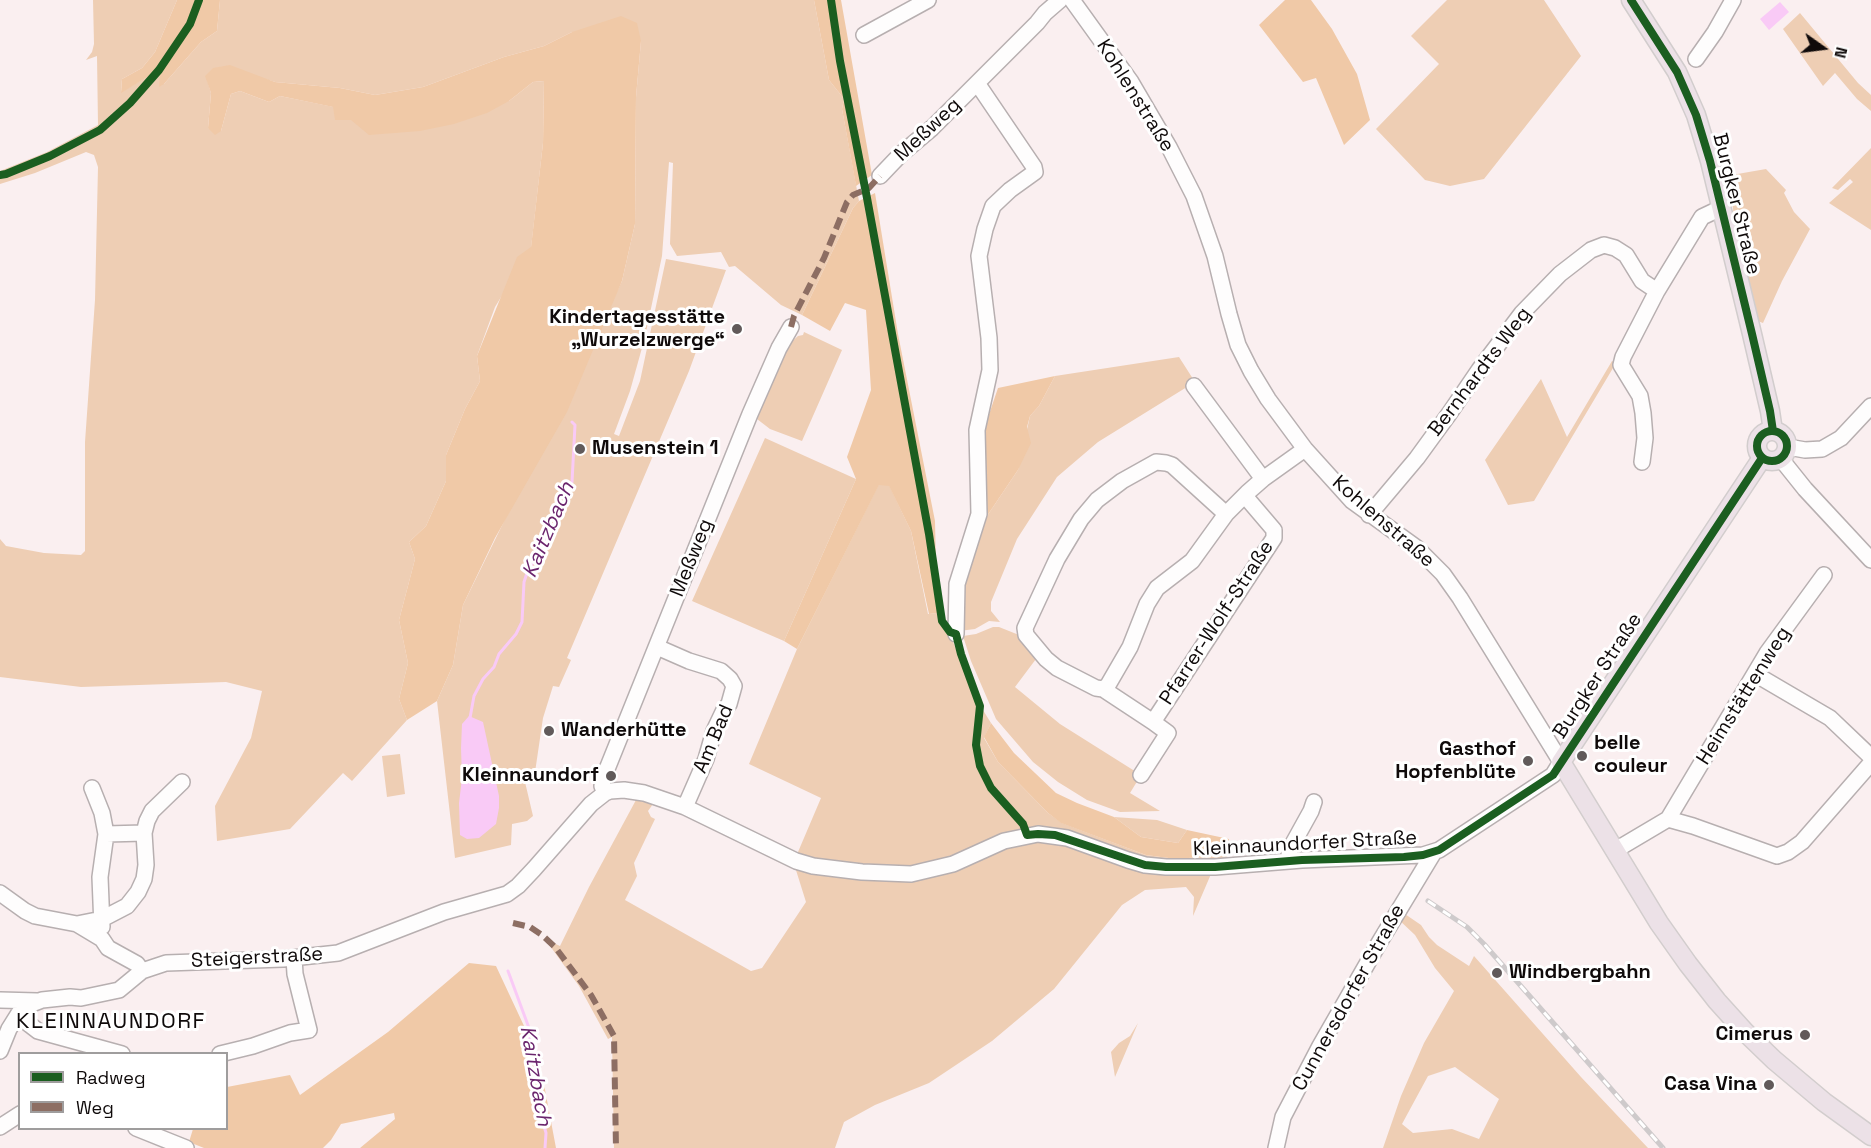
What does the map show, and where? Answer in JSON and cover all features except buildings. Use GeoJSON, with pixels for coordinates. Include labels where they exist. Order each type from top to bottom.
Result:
{"type":"FeatureCollection","features":[{"type":"Feature","properties":{"kind":"main road","name":"Burgker Straße"},"geometry":{"type":"LineString","coordinates":[[1561,762],[1762,458],[1757,448],[1759,438],[1773,431],[1703,137],[1677,72],[1631,0]]}},
{"type":"Feature","properties":{"kind":"main road"},"geometry":{"type":"LineString","coordinates":[[1762,458],[1771,461],[1784,453],[1784,436],[1773,431]]}},
{"type":"Feature","properties":{"kind":"main road","name":"Kohlenstraße"},"geometry":{"type":"LineString","coordinates":[[1561,762],[1632,880],[1688,964],[1717,1001],[1774,1060],[1824,1102],[1871,1136]]}},
{"type":"Feature","properties":{"kind":"street"},"geometry":{"type":"LineString","coordinates":[[864,36],[928,0]]}},
{"type":"Feature","properties":{"kind":"street","name":"Meßweg"},"geometry":{"type":"LineString","coordinates":[[880,176],[901,154],[932,128],[1060,0]]}},
{"type":"Feature","properties":{"kind":"street","name":"Kohlenstraße"},"geometry":{"type":"LineString","coordinates":[[1072,0],[1136,90],[1194,196],[1215,256],[1223,315],[1251,372],[1277,413],[1305,449],[1352,501],[1417,548],[1443,574],[1561,762]]}},
{"type":"Feature","properties":{"kind":"street"},"geometry":{"type":"LineString","coordinates":[[1696,59],[1733,0]]}},
{"type":"Feature","properties":{"kind":"street","name":"Meßweg"},"geometry":{"type":"LineString","coordinates":[[956,634],[957,584],[979,514],[977,430],[990,370],[979,256],[993,206],[1035,172],[1034,167],[977,83]]}},
{"type":"Feature","properties":{"kind":"street"},"geometry":{"type":"LineString","coordinates":[[1642,462],[1644,438],[1640,396],[1621,365],[1623,357],[1658,291],[1702,218],[1721,208]]}},
{"type":"Feature","properties":{"kind":"street","name":"Bernhardts Weg"},"geometry":{"type":"LineString","coordinates":[[1370,515],[1423,449],[1522,313],[1560,274],[1591,250],[1604,245],[1615,248],[1626,255],[1642,280],[1658,291]]}},
{"type":"Feature","properties":{"kind":"street","name":"Meßweg"},"geometry":{"type":"LineString","coordinates":[[605,793],[602,786],[603,779],[750,414],[779,348],[791,327]]}},
{"type":"Feature","properties":{"kind":"street"},"geometry":{"type":"LineString","coordinates":[[1194,386],[1263,479]]}},
{"type":"Feature","properties":{"kind":"street"},"geometry":{"type":"LineString","coordinates":[[1871,406],[1840,438],[1822,449],[1784,453],[1805,489],[1871,560]]}},
{"type":"Feature","properties":{"kind":"street"},"geometry":{"type":"LineString","coordinates":[[1102,689],[1108,685],[1130,647],[1147,604],[1157,588],[1192,561],[1226,514],[1263,479],[1305,449]]}},
{"type":"Feature","properties":{"kind":"street","name":"Pfarrer-Wolf-Straße"},"geometry":{"type":"LineString","coordinates":[[1141,775],[1168,733],[1102,689],[1057,668],[1026,635],[1025,628],[1057,559],[1081,519],[1097,500],[1122,481],[1156,462],[1166,462],[1226,514]]}},
{"type":"Feature","properties":{"kind":"street","name":"Pfarrer-Wolf-Straße"},"geometry":{"type":"LineString","coordinates":[[1153,722],[1274,538],[1274,530],[1245,496]]}},
{"type":"Feature","properties":{"kind":"street","name":"Heimstättenweg"},"geometry":{"type":"LineString","coordinates":[[1668,819],[1767,653],[1824,575]]}},
{"type":"Feature","properties":{"kind":"street","name":"Am Bad"},"geometry":{"type":"LineString","coordinates":[[657,647],[689,662],[721,671],[734,686],[729,704],[714,731],[706,759],[685,807]]}},
{"type":"Feature","properties":{"kind":"street"},"geometry":{"type":"LineString","coordinates":[[1755,674],[1830,718],[1871,758]]}},
{"type":"Feature","properties":{"kind":"street","name":"Kleinnaundorfer Straße"},"geometry":{"type":"LineString","coordinates":[[605,793],[617,790],[644,793],[685,807],[796,861],[813,866],[861,872],[911,874],[953,864],[1004,841],[1038,834],[1067,838],[1145,865],[1215,867],[1288,861],[1404,857],[1434,852],[1553,775],[1561,762]]}},
{"type":"Feature","properties":{"kind":"street"},"geometry":{"type":"LineString","coordinates":[[1614,851],[1668,819],[1777,856],[1788,852],[1802,842],[1871,763]]}},
{"type":"Feature","properties":{"kind":"street"},"geometry":{"type":"LineString","coordinates":[[77,924],[102,919],[126,906],[144,879],[146,865],[144,833],[147,821],[152,811],[182,782]]}},
{"type":"Feature","properties":{"kind":"street"},"geometry":{"type":"LineString","coordinates":[[92,788],[102,813],[106,834],[100,877],[102,939]]}},
{"type":"Feature","properties":{"kind":"street","name":"Steigerstraße"},"geometry":{"type":"LineString","coordinates":[[0,1051],[9,1029],[20,1013],[28,1005],[40,1001],[70,997],[81,998],[119,990],[142,971],[166,963],[294,958],[339,953],[444,912],[507,894],[518,886],[591,804],[605,793]]}},
{"type":"Feature","properties":{"kind":"street"},"geometry":{"type":"LineString","coordinates":[[1288,861],[1290,849],[1314,802]]}},
{"type":"Feature","properties":{"kind":"street"},"geometry":{"type":"LineString","coordinates":[[106,834],[144,833]]}},
{"type":"Feature","properties":{"kind":"street","name":"Cunnersdorfer Straße"},"geometry":{"type":"LineString","coordinates":[[1276,1148],[1283,1117],[1320,1046],[1434,852]]}},
{"type":"Feature","properties":{"kind":"street"},"geometry":{"type":"LineString","coordinates":[[0,893],[35,916],[77,924],[102,939],[108,948],[137,964],[142,971]]}},
{"type":"Feature","properties":{"kind":"street"},"geometry":{"type":"LineString","coordinates":[[225,1052],[254,1046],[290,1033],[309,1030],[295,974],[294,958]]}},
{"type":"Feature","properties":{"kind":"street"},"geometry":{"type":"LineString","coordinates":[[0,1000],[40,1001]]}},
{"type":"Feature","properties":{"kind":"street"},"geometry":{"type":"LineString","coordinates":[[0,1007],[9,1029]]}},
{"type":"Feature","properties":{"kind":"street"},"geometry":{"type":"LineString","coordinates":[[20,1013],[38,1031],[118,1052]]}},
{"type":"Feature","properties":{"kind":"street"},"geometry":{"type":"LineString","coordinates":[[0,1127],[18,1115]]}},
{"type":"Feature","properties":{"kind":"street"},"geometry":{"type":"LineString","coordinates":[[141,1130],[186,1148]]}},
{"type":"Feature","properties":{"kind":"shaded area"},"geometry":{"type":"Polygon","coordinates":[[[93,0],[177,0],[155,52],[142,68],[122,79],[121,92],[154,73],[160,75],[164,84],[201,42],[217,31],[220,0],[814,0],[829,80],[844,99],[842,109],[859,201],[853,208],[802,315],[781,305],[735,266],[729,267],[721,252],[677,256],[670,244],[673,163],[669,162],[662,256],[645,337],[630,391],[614,434],[619,436],[640,381],[666,259],[726,270],[689,371],[567,658],[571,660],[559,687],[553,686],[543,718],[534,779],[525,782],[533,816],[527,821],[512,824],[511,845],[455,858],[437,701],[453,665],[463,605],[622,281],[635,224],[636,97],[641,41],[572,32],[544,46],[504,57],[423,87],[375,95],[340,88],[275,82],[255,76],[206,76],[211,93],[208,128],[221,131],[231,94],[240,91],[269,102],[280,96],[334,107],[509,101],[533,82],[544,81],[543,143],[531,248],[495,307],[477,356],[480,381],[465,409],[446,455],[446,481],[426,526],[409,542],[415,559],[399,620],[408,663],[399,699],[407,720],[352,781],[343,773],[290,829],[217,841],[215,806],[251,738],[262,691],[226,682],[81,687],[0,677],[0,539],[6,546],[44,553],[81,555],[85,551],[85,442],[95,300],[98,167],[94,155],[86,152],[35,173],[0,184],[0,171],[47,152],[98,125],[97,56],[86,60],[94,44],[93,0]]]}},
{"type":"Feature","properties":{"kind":"shaded area"},"geometry":{"type":"Polygon","coordinates":[[[177,0],[220,0],[217,31],[201,42],[164,84],[159,87],[160,75],[154,73],[121,93],[122,79],[142,68],[155,52],[177,0]]]}},
{"type":"Feature","properties":{"kind":"shaded area"},"geometry":{"type":"Polygon","coordinates":[[[814,0],[841,0],[872,175],[856,186],[842,109],[844,99],[829,80],[814,0]]]}},
{"type":"Feature","properties":{"kind":"shaded area"},"geometry":{"type":"Polygon","coordinates":[[[1285,0],[1311,0],[1332,29],[1357,74],[1370,120],[1344,145],[1316,78],[1303,82],[1259,25],[1285,0]]]}},
{"type":"Feature","properties":{"kind":"shaded area"},"geometry":{"type":"Polygon","coordinates":[[[1447,0],[1544,0],[1581,56],[1484,179],[1450,186],[1425,180],[1376,129],[1439,64],[1411,36],[1447,0]]]}},
{"type":"Feature","properties":{"kind":"shaded area"},"geometry":{"type":"Polygon","coordinates":[[[1780,2],[1789,12],[1769,30],[1760,19],[1780,2]]]}},
{"type":"Feature","properties":{"kind":"shaded area"},"geometry":{"type":"Polygon","coordinates":[[[1800,13],[1858,83],[1871,95],[1871,111],[1857,99],[1835,73],[1823,86],[1783,29],[1800,13]]]}},
{"type":"Feature","properties":{"kind":"shaded area"},"geometry":{"type":"Polygon","coordinates":[[[621,16],[637,23],[641,41],[636,97],[635,224],[622,281],[567,412],[495,538],[463,605],[453,665],[437,701],[407,720],[399,699],[408,663],[399,620],[415,559],[409,542],[426,526],[446,481],[446,455],[465,409],[480,381],[477,356],[517,257],[531,247],[543,143],[544,81],[533,82],[509,101],[487,113],[454,124],[420,131],[369,135],[351,120],[335,120],[333,107],[280,96],[269,102],[240,91],[231,94],[221,131],[215,135],[208,128],[211,93],[205,76],[213,68],[230,65],[275,82],[340,88],[375,95],[423,87],[504,57],[544,46],[572,32],[621,16]]]}},
{"type":"Feature","properties":{"kind":"shaded area"},"geometry":{"type":"Polygon","coordinates":[[[1871,148],[1871,230],[1829,203],[1853,182],[1850,179],[1838,190],[1832,188],[1871,148]]]}},
{"type":"Feature","properties":{"kind":"shaded area"},"geometry":{"type":"Polygon","coordinates":[[[1766,169],[1786,190],[1784,193],[1794,212],[1810,229],[1763,323],[1755,320],[1735,235],[1733,208],[1726,176],[1766,169]]]}},
{"type":"Feature","properties":{"kind":"shaded area"},"geometry":{"type":"Polygon","coordinates":[[[875,193],[898,334],[935,521],[937,613],[929,614],[911,531],[889,486],[879,485],[797,649],[784,641],[856,479],[847,457],[871,390],[866,310],[845,303],[830,331],[802,315],[853,208],[859,201],[875,193]]]}},
{"type":"Feature","properties":{"kind":"shaded area"},"geometry":{"type":"Polygon","coordinates":[[[804,332],[842,350],[802,441],[770,429],[757,419],[785,353],[781,351],[804,332]]]}},
{"type":"Feature","properties":{"kind":"shaded area"},"geometry":{"type":"Polygon","coordinates":[[[1179,357],[1195,382],[1098,442],[1057,477],[1017,539],[991,602],[991,611],[1000,622],[989,621],[975,629],[959,631],[959,590],[975,540],[987,516],[1018,470],[1030,416],[1039,406],[1055,376],[1179,357]]]}},
{"type":"Feature","properties":{"kind":"shaded area"},"geometry":{"type":"Polygon","coordinates":[[[1612,361],[1616,363],[1534,501],[1508,505],[1485,460],[1541,379],[1567,437],[1612,361]]]}},
{"type":"Feature","properties":{"kind":"shaded area"},"geometry":{"type":"Polygon","coordinates":[[[1055,376],[1039,406],[1030,416],[1027,427],[1031,443],[1018,470],[987,516],[983,513],[983,432],[998,388],[1055,376]]]}},
{"type":"Feature","properties":{"kind":"shaded area"},"geometry":{"type":"Polygon","coordinates":[[[765,438],[856,479],[784,641],[692,601],[765,438]]]}},
{"type":"Feature","properties":{"kind":"shaded area"},"geometry":{"type":"Polygon","coordinates":[[[879,484],[889,485],[911,531],[928,614],[937,613],[952,639],[973,694],[991,723],[984,738],[998,762],[1048,813],[1062,823],[1146,855],[1176,859],[1227,855],[1225,873],[1211,874],[1193,916],[1194,897],[1186,887],[1145,890],[1122,905],[1054,989],[992,1041],[929,1083],[875,1105],[844,1122],[835,1148],[614,1148],[612,1037],[608,1039],[579,986],[545,939],[560,946],[636,800],[653,804],[648,811],[655,819],[634,863],[637,876],[625,900],[751,971],[762,968],[806,902],[795,867],[798,852],[821,798],[749,764],[797,649],[879,484]]]}},
{"type":"Feature","properties":{"kind":"shaded area"},"geometry":{"type":"Polygon","coordinates":[[[993,627],[1019,635],[1036,659],[1015,687],[1060,724],[1141,775],[1130,793],[1160,811],[1120,812],[1087,800],[1058,782],[1033,762],[996,719],[971,661],[963,636],[976,634],[993,627]]]}},
{"type":"Feature","properties":{"kind":"shaded area"},"geometry":{"type":"Polygon","coordinates":[[[469,716],[483,722],[499,796],[499,808],[496,824],[479,838],[467,839],[460,835],[459,803],[462,778],[462,724],[469,716]]]}},
{"type":"Feature","properties":{"kind":"shaded area"},"geometry":{"type":"Polygon","coordinates":[[[991,723],[1014,753],[1056,793],[1114,817],[1141,837],[1178,843],[1187,830],[1229,839],[1227,855],[1176,859],[1146,855],[1061,823],[1048,813],[998,762],[984,737],[991,723]]]}},
{"type":"Feature","properties":{"kind":"shaded area"},"geometry":{"type":"Polygon","coordinates":[[[400,754],[405,794],[387,797],[382,756],[400,754]]]}},
{"type":"Feature","properties":{"kind":"shaded area"},"geometry":{"type":"Polygon","coordinates":[[[1114,817],[1157,820],[1187,830],[1178,843],[1141,837],[1114,817]]]}},
{"type":"Feature","properties":{"kind":"shaded area"},"geometry":{"type":"Polygon","coordinates":[[[1402,912],[1421,925],[1437,945],[1469,966],[1474,956],[1581,1077],[1648,1148],[1383,1148],[1401,1096],[1424,1043],[1454,991],[1435,968],[1415,935],[1398,919],[1402,912]],[[1455,1067],[1428,1076],[1402,1124],[1413,1133],[1452,1129],[1479,1139],[1499,1099],[1455,1067]]]}},
{"type":"Feature","properties":{"kind":"shaded area"},"geometry":{"type":"Polygon","coordinates":[[[469,963],[496,966],[539,1058],[556,1148],[360,1148],[395,1119],[394,1113],[341,1124],[323,1148],[204,1148],[189,1142],[193,1130],[228,1130],[228,1087],[290,1075],[300,1095],[388,1032],[469,963]]]}},
{"type":"Feature","properties":{"kind":"shaded area"},"geometry":{"type":"Polygon","coordinates":[[[1138,1023],[1115,1077],[1111,1052],[1130,1036],[1138,1023]]]}},
{"type":"Feature","properties":{"kind":"waterway","name":"Kaitzbach"},"geometry":{"type":"LineString","coordinates":[[470,718],[474,696],[483,679],[494,667],[499,654],[516,634],[522,622],[524,582],[527,573],[559,515],[572,482],[575,425],[572,422]]}},
{"type":"Feature","properties":{"kind":"waterway","name":"Kaitzbach"},"geometry":{"type":"LineString","coordinates":[[508,971],[529,1028],[531,1079],[546,1133],[545,1148]]}},
{"type":"Feature","properties":{"kind":"railway"},"geometry":{"type":"LineString","coordinates":[[1428,901],[1467,927],[1484,944],[1663,1148]]}},
{"type":"Feature","properties":{"kind":"marked path"},"geometry":{"type":"LineString","coordinates":[[791,327],[794,316],[824,258],[847,202],[853,195],[869,188],[880,176]]}},
{"type":"Feature","properties":{"kind":"marked path"},"geometry":{"type":"LineString","coordinates":[[513,923],[530,927],[555,947],[591,995],[614,1036],[616,1148]]}},
{"type":"Feature","properties":{"kind":"cycle path"},"geometry":{"type":"LineString","coordinates":[[0,175],[50,156],[100,130],[130,103],[159,70],[190,24],[199,0]]}},
{"type":"Feature","properties":{"kind":"cycle path"},"geometry":{"type":"LineString","coordinates":[[831,0],[840,61],[929,534],[942,621],[950,632],[956,634],[980,706],[976,745],[980,766],[991,788],[1023,824],[1027,835],[1055,835],[1145,865],[1166,867],[1215,867],[1302,860],[1404,857],[1439,850],[1553,775],[1762,458]]}},
{"type":"Feature","properties":{"kind":"cycle path"},"geometry":{"type":"LineString","coordinates":[[1631,0],[1677,72],[1696,115],[1710,161],[1773,431]]}},
{"type":"Feature","properties":{"kind":"cycle path"},"geometry":{"type":"LineString","coordinates":[[1772,431],[1783,435],[1787,446],[1783,457],[1772,461],[1761,457],[1757,446],[1761,435],[1772,431]]}},
{"type":"Feature","properties":{"kind":"place","name":"Kindertagesstätte „Wurzelzwerge“"},"geometry":{"type":"Point","coordinates":[737,329]}},
{"type":"Feature","properties":{"kind":"place","name":"Musenstein 1"},"geometry":{"type":"Point","coordinates":[580,449]}},
{"type":"Feature","properties":{"kind":"place","name":"Wanderhütte"},"geometry":{"type":"Point","coordinates":[549,731]}},
{"type":"Feature","properties":{"kind":"place","name":"belle couleur"},"geometry":{"type":"Point","coordinates":[1582,756]}},
{"type":"Feature","properties":{"kind":"place","name":"Gasthof Hopfenblüte"},"geometry":{"type":"Point","coordinates":[1528,761]}},
{"type":"Feature","properties":{"kind":"place","name":"Kleinnaundorf"},"geometry":{"type":"Point","coordinates":[611,776]}},
{"type":"Feature","properties":{"kind":"place","name":"Windbergbahn"},"geometry":{"type":"Point","coordinates":[1497,973]}},
{"type":"Feature","properties":{"kind":"place","name":"Cimerus"},"geometry":{"type":"Point","coordinates":[1805,1035]}},
{"type":"Feature","properties":{"kind":"place","name":"Casa Vina"},"geometry":{"type":"Point","coordinates":[1769,1085]}},
{"type":"Feature","properties":{"kind":"district","name":"KLEINNAUNDORF"},"geometry":{"type":"Point","coordinates":[111,1022]}}]}
